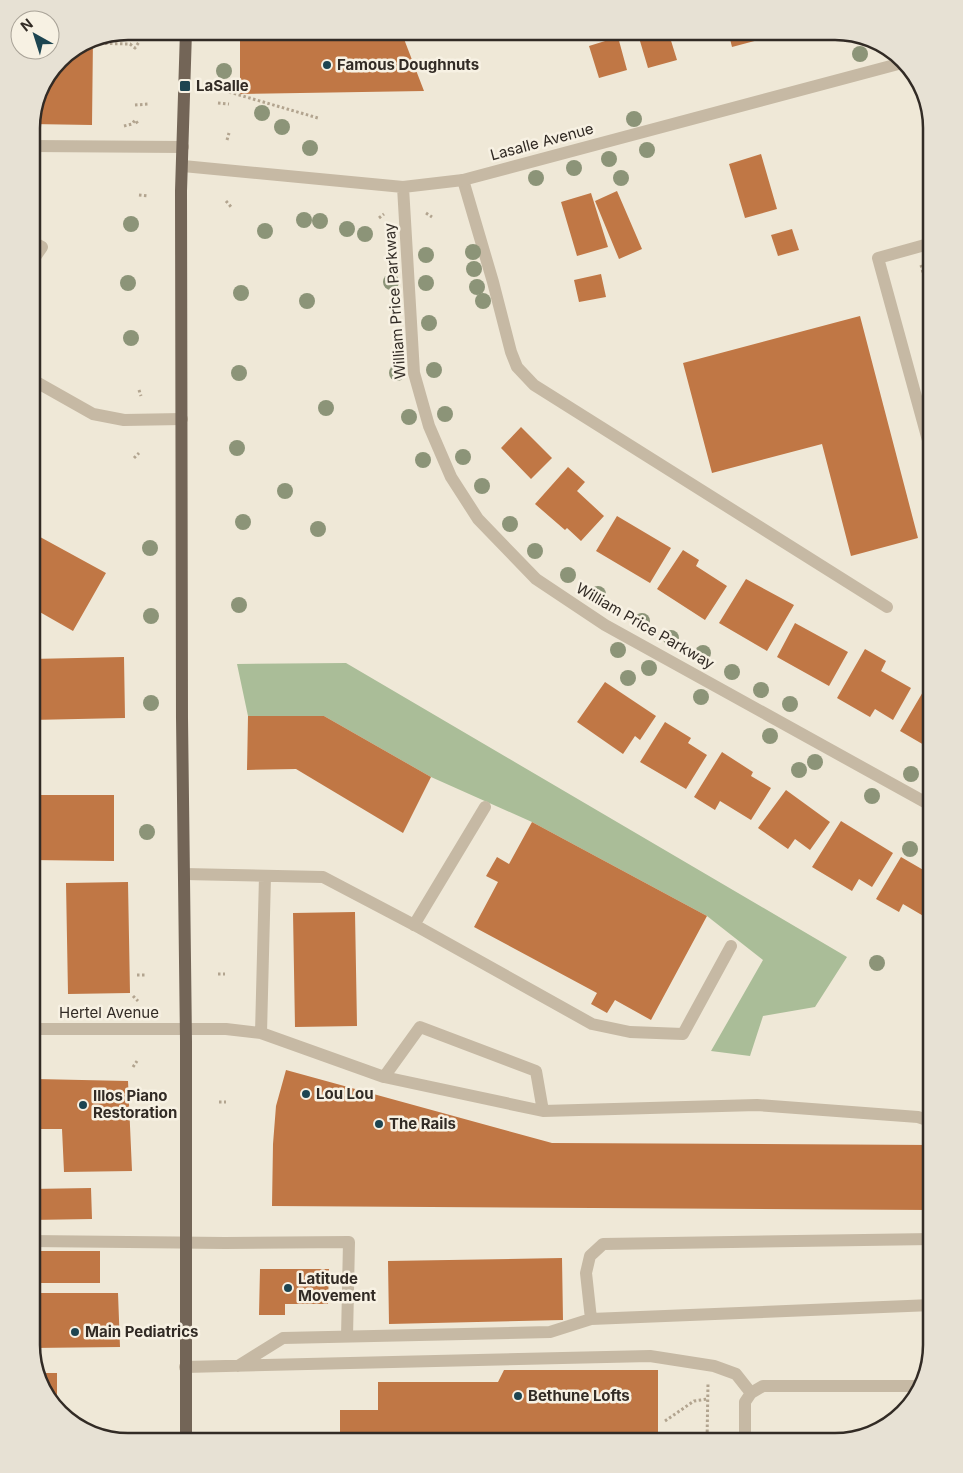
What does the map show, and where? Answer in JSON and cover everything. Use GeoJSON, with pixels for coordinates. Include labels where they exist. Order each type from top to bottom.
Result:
{"type":"FeatureCollection","features":[{"type":"Feature","properties":{"kind":"main road"},"geometry":{"type":"LineString","coordinates":[[186,40],[181,192],[186,1029],[186,1433]]}},
{"type":"Feature","properties":{"kind":"street","name":"Lasalle Avenue"},"geometry":{"type":"LineString","coordinates":[[183,166],[403,187],[463,180],[896,65]]}},
{"type":"Feature","properties":{"kind":"street"},"geometry":{"type":"LineString","coordinates":[[40,146],[183,147]]}},
{"type":"Feature","properties":{"kind":"street"},"geometry":{"type":"LineString","coordinates":[[463,180],[511,352],[517,367],[534,385],[887,607]]}},
{"type":"Feature","properties":{"kind":"street","name":"William Price Parkway"},"geometry":{"type":"LineString","coordinates":[[403,187],[414,373],[429,426],[451,477],[478,519],[536,579],[605,625],[923,801]]}},
{"type":"Feature","properties":{"kind":"street"},"geometry":{"type":"LineString","coordinates":[[923,246],[878,258],[923,422]]}},
{"type":"Feature","properties":{"kind":"street"},"geometry":{"type":"LineString","coordinates":[[40,384],[93,414],[124,420],[182,419]]}},
{"type":"Feature","properties":{"kind":"street"},"geometry":{"type":"LineString","coordinates":[[414,925],[485,807]]}},
{"type":"Feature","properties":{"kind":"street"},"geometry":{"type":"LineString","coordinates":[[184,874],[323,878],[414,925],[592,1024],[630,1032],[683,1034],[732,946]]}},
{"type":"Feature","properties":{"kind":"street"},"geometry":{"type":"LineString","coordinates":[[260,1033],[265,876]]}},
{"type":"Feature","properties":{"kind":"street"},"geometry":{"type":"LineString","coordinates":[[384,1077],[420,1027],[536,1071],[543,1111]]}},
{"type":"Feature","properties":{"kind":"street","name":"Hertel Avenue"},"geometry":{"type":"LineString","coordinates":[[40,1029],[226,1029],[260,1033],[384,1077],[543,1111],[757,1105],[923,1118]]}},
{"type":"Feature","properties":{"kind":"street"},"geometry":{"type":"LineString","coordinates":[[591,1319],[586,1273],[590,1256],[603,1244],[923,1239]]}},
{"type":"Feature","properties":{"kind":"street"},"geometry":{"type":"LineString","coordinates":[[40,1241],[349,1242],[347,1336]]}},
{"type":"Feature","properties":{"kind":"street"},"geometry":{"type":"LineString","coordinates":[[238,1366],[283,1338],[550,1332],[591,1319],[923,1305]]}},
{"type":"Feature","properties":{"kind":"street"},"geometry":{"type":"LineString","coordinates":[[186,1367],[653,1356],[714,1366],[736,1374],[751,1393]]}},
{"type":"Feature","properties":{"kind":"street"},"geometry":{"type":"LineString","coordinates":[[745,1433],[745,1402],[751,1393],[763,1386],[912,1386]]}},
{"type":"Feature","properties":{"kind":"path"},"geometry":{"type":"LineString","coordinates":[[107,43],[130,44],[135,48],[139,42]]}},
{"type":"Feature","properties":{"kind":"path"},"geometry":{"type":"LineString","coordinates":[[230,92],[318,118]]}},
{"type":"Feature","properties":{"kind":"path"},"geometry":{"type":"LineString","coordinates":[[218,103],[229,104]]}},
{"type":"Feature","properties":{"kind":"path"},"geometry":{"type":"LineString","coordinates":[[135,104],[149,104]]}},
{"type":"Feature","properties":{"kind":"path"},"geometry":{"type":"LineString","coordinates":[[135,120],[139,125]]}},
{"type":"Feature","properties":{"kind":"path"},"geometry":{"type":"LineString","coordinates":[[227,140],[229,133]]}},
{"type":"Feature","properties":{"kind":"path"},"geometry":{"type":"LineString","coordinates":[[139,196],[148,196]]}},
{"type":"Feature","properties":{"kind":"path"},"geometry":{"type":"LineString","coordinates":[[226,201],[232,208]]}},
{"type":"Feature","properties":{"kind":"path"},"geometry":{"type":"LineString","coordinates":[[426,213],[432,217]]}},
{"type":"Feature","properties":{"kind":"path"},"geometry":{"type":"LineString","coordinates":[[379,218],[384,214]]}},
{"type":"Feature","properties":{"kind":"path"},"geometry":{"type":"LineString","coordinates":[[920,261],[923,272]]}},
{"type":"Feature","properties":{"kind":"path"},"geometry":{"type":"LineString","coordinates":[[139,390],[141,396]]}},
{"type":"Feature","properties":{"kind":"path"},"geometry":{"type":"LineString","coordinates":[[134,458],[139,453]]}},
{"type":"Feature","properties":{"kind":"path"},"geometry":{"type":"LineString","coordinates":[[218,974],[225,974]]}},
{"type":"Feature","properties":{"kind":"path"},"geometry":{"type":"LineString","coordinates":[[137,975],[146,975]]}},
{"type":"Feature","properties":{"kind":"path"},"geometry":{"type":"LineString","coordinates":[[133,996],[138,1001]]}},
{"type":"Feature","properties":{"kind":"path"},"geometry":{"type":"LineString","coordinates":[[133,1067],[137,1062]]}},
{"type":"Feature","properties":{"kind":"path"},"geometry":{"type":"LineString","coordinates":[[138,1101],[147,1101]]}},
{"type":"Feature","properties":{"kind":"path"},"geometry":{"type":"LineString","coordinates":[[219,1102],[226,1102]]}},
{"type":"Feature","properties":{"kind":"path"},"geometry":{"type":"LineString","coordinates":[[707,1433],[708,1382]]}},
{"type":"Feature","properties":{"kind":"path"},"geometry":{"type":"LineString","coordinates":[[665,1421],[694,1401],[708,1399]]}},
{"type":"Feature","properties":{"kind":"green space"},"geometry":{"type":"Polygon","coordinates":[[[346,663],[847,957],[815,1007],[763,1016],[750,1056],[711,1051],[763,960],[707,916],[532,822],[431,777],[324,716],[248,716],[237,664],[346,663]]]}},
{"type":"Feature","properties":{"kind":"building","name":"Famous Doughnuts"},"geometry":{"type":"Polygon","coordinates":[[[240,40],[404,40],[424,91],[240,94],[240,40]]]}},
{"type":"Feature","properties":{"kind":"building"},"geometry":{"type":"Polygon","coordinates":[[[608,40],[619,40],[627,70],[599,78],[589,46],[608,40]]]}},
{"type":"Feature","properties":{"kind":"building"},"geometry":{"type":"Polygon","coordinates":[[[640,40],[671,40],[677,60],[648,68],[640,40]]]}},
{"type":"Feature","properties":{"kind":"building"},"geometry":{"type":"Polygon","coordinates":[[[730,40],[758,40],[732,47],[730,40]]]}},
{"type":"Feature","properties":{"kind":"building"},"geometry":{"type":"Polygon","coordinates":[[[93,48],[92,125],[40,124],[43,105],[55,79],[70,62],[93,48]]]}},
{"type":"Feature","properties":{"kind":"building"},"geometry":{"type":"Polygon","coordinates":[[[761,154],[777,209],[745,218],[729,164],[761,154]]]}},
{"type":"Feature","properties":{"kind":"building"},"geometry":{"type":"Polygon","coordinates":[[[617,191],[642,249],[619,259],[595,201],[617,191]]]}},
{"type":"Feature","properties":{"kind":"building"},"geometry":{"type":"Polygon","coordinates":[[[591,193],[608,247],[577,256],[561,202],[591,193]]]}},
{"type":"Feature","properties":{"kind":"building"},"geometry":{"type":"Polygon","coordinates":[[[792,229],[799,250],[778,256],[771,235],[792,229]]]}},
{"type":"Feature","properties":{"kind":"building"},"geometry":{"type":"Polygon","coordinates":[[[601,274],[606,297],[579,302],[574,280],[601,274]]]}},
{"type":"Feature","properties":{"kind":"building"},"geometry":{"type":"Polygon","coordinates":[[[860,316],[918,538],[851,556],[822,444],[712,473],[683,363],[860,316]]]}},
{"type":"Feature","properties":{"kind":"building"},"geometry":{"type":"Polygon","coordinates":[[[521,427],[552,458],[531,479],[501,448],[521,427]]]}},
{"type":"Feature","properties":{"kind":"building"},"geometry":{"type":"Polygon","coordinates":[[[568,467],[585,482],[577,491],[604,516],[581,541],[535,504],[568,467]]]}},
{"type":"Feature","properties":{"kind":"building"},"geometry":{"type":"Polygon","coordinates":[[[617,516],[671,548],[650,583],[596,551],[617,516]]]}},
{"type":"Feature","properties":{"kind":"building"},"geometry":{"type":"Polygon","coordinates":[[[40,537],[106,573],[73,631],[40,612],[40,537]]]}},
{"type":"Feature","properties":{"kind":"building"},"geometry":{"type":"Polygon","coordinates":[[[683,550],[699,560],[696,566],[727,586],[705,620],[657,589],[683,550]]]}},
{"type":"Feature","properties":{"kind":"building"},"geometry":{"type":"Polygon","coordinates":[[[746,579],[794,605],[767,651],[719,623],[746,579]]]}},
{"type":"Feature","properties":{"kind":"building"},"geometry":{"type":"Polygon","coordinates":[[[795,623],[848,652],[829,686],[777,657],[795,623]]]}},
{"type":"Feature","properties":{"kind":"building"},"geometry":{"type":"Polygon","coordinates":[[[865,649],[886,661],[881,671],[911,688],[893,720],[875,709],[870,717],[837,698],[865,649]]]}},
{"type":"Feature","properties":{"kind":"building"},"geometry":{"type":"Polygon","coordinates":[[[124,657],[125,718],[40,720],[40,659],[124,657]]]}},
{"type":"Feature","properties":{"kind":"building"},"geometry":{"type":"Polygon","coordinates":[[[605,682],[656,716],[640,740],[635,736],[623,754],[577,722],[605,682]]]}},
{"type":"Feature","properties":{"kind":"building"},"geometry":{"type":"Polygon","coordinates":[[[923,692],[923,744],[900,731],[923,692]]]}},
{"type":"Feature","properties":{"kind":"building"},"geometry":{"type":"Polygon","coordinates":[[[248,716],[324,716],[431,777],[403,833],[296,769],[247,770],[248,716]]]}},
{"type":"Feature","properties":{"kind":"building"},"geometry":{"type":"Polygon","coordinates":[[[665,722],[691,738],[688,743],[707,755],[686,789],[640,762],[665,722]]]}},
{"type":"Feature","properties":{"kind":"building"},"geometry":{"type":"Polygon","coordinates":[[[722,752],[753,772],[751,776],[771,788],[751,820],[720,801],[715,810],[694,797],[722,752]]]}},
{"type":"Feature","properties":{"kind":"building"},"geometry":{"type":"Polygon","coordinates":[[[786,790],[830,822],[810,850],[795,839],[788,849],[758,828],[786,790]]]}},
{"type":"Feature","properties":{"kind":"building"},"geometry":{"type":"Polygon","coordinates":[[[40,795],[114,795],[114,861],[40,860],[40,795]]]}},
{"type":"Feature","properties":{"kind":"building"},"geometry":{"type":"Polygon","coordinates":[[[841,821],[893,853],[872,887],[859,879],[852,891],[812,867],[841,821]]]}},
{"type":"Feature","properties":{"kind":"building"},"geometry":{"type":"Polygon","coordinates":[[[532,822],[707,916],[651,1020],[615,1000],[607,1013],[591,1004],[597,993],[474,927],[498,882],[486,876],[497,857],[509,864],[532,822]]]}},
{"type":"Feature","properties":{"kind":"building"},"geometry":{"type":"Polygon","coordinates":[[[901,857],[923,870],[923,916],[903,904],[899,912],[876,899],[901,857]]]}},
{"type":"Feature","properties":{"kind":"building"},"geometry":{"type":"Polygon","coordinates":[[[128,882],[130,993],[68,994],[66,883],[128,882]]]}},
{"type":"Feature","properties":{"kind":"building"},"geometry":{"type":"Polygon","coordinates":[[[355,912],[357,1026],[295,1027],[293,913],[355,912]]]}},
{"type":"Feature","properties":{"kind":"building","name":"The Rails"},"geometry":{"type":"Polygon","coordinates":[[[286,1070],[552,1143],[923,1145],[923,1210],[272,1206],[276,1106],[286,1070]]]}},
{"type":"Feature","properties":{"kind":"building","name":"Illos Piano Restoration"},"geometry":{"type":"Polygon","coordinates":[[[40,1079],[128,1081],[132,1171],[64,1172],[62,1129],[40,1129],[40,1079]]]}},
{"type":"Feature","properties":{"kind":"building"},"geometry":{"type":"Polygon","coordinates":[[[91,1188],[92,1219],[40,1220],[40,1189],[91,1188]]]}},
{"type":"Feature","properties":{"kind":"building"},"geometry":{"type":"Polygon","coordinates":[[[40,1251],[100,1251],[100,1283],[40,1283],[40,1251]]]}},
{"type":"Feature","properties":{"kind":"building"},"geometry":{"type":"Polygon","coordinates":[[[562,1258],[563,1320],[389,1324],[388,1261],[562,1258]]]}},
{"type":"Feature","properties":{"kind":"building"},"geometry":{"type":"Polygon","coordinates":[[[260,1269],[329,1269],[328,1304],[285,1304],[285,1315],[259,1315],[260,1269]]]}},
{"type":"Feature","properties":{"kind":"building","name":"Main Pediatrics"},"geometry":{"type":"Polygon","coordinates":[[[40,1293],[118,1293],[120,1347],[40,1348],[40,1293]]]}},
{"type":"Feature","properties":{"kind":"building","name":"Bethune Lofts"},"geometry":{"type":"Polygon","coordinates":[[[504,1370],[658,1370],[658,1433],[340,1433],[340,1410],[378,1410],[378,1382],[498,1382],[504,1370]]]}},
{"type":"Feature","properties":{"kind":"building"},"geometry":{"type":"Polygon","coordinates":[[[45,1373],[57,1373],[57,1396],[45,1373]]]}},
{"type":"Feature","properties":{"kind":"place","name":"Famous Doughnuts"},"geometry":{"type":"Point","coordinates":[327,65]}},
{"type":"Feature","properties":{"kind":"place","name":"LaSalle"},"geometry":{"type":"Point","coordinates":[185,86]}},
{"type":"Feature","properties":{"kind":"place","name":"Lou Lou"},"geometry":{"type":"Point","coordinates":[306,1094]}},
{"type":"Feature","properties":{"kind":"place","name":"Illos Piano Restoration"},"geometry":{"type":"Point","coordinates":[83,1105]}},
{"type":"Feature","properties":{"kind":"place","name":"The Rails"},"geometry":{"type":"Point","coordinates":[379,1124]}},
{"type":"Feature","properties":{"kind":"place","name":"Latitude Movement"},"geometry":{"type":"Point","coordinates":[288,1288]}},
{"type":"Feature","properties":{"kind":"place","name":"Main Pediatrics"},"geometry":{"type":"Point","coordinates":[75,1332]}},
{"type":"Feature","properties":{"kind":"place","name":"Bethune Lofts"},"geometry":{"type":"Point","coordinates":[518,1396]}}]}
